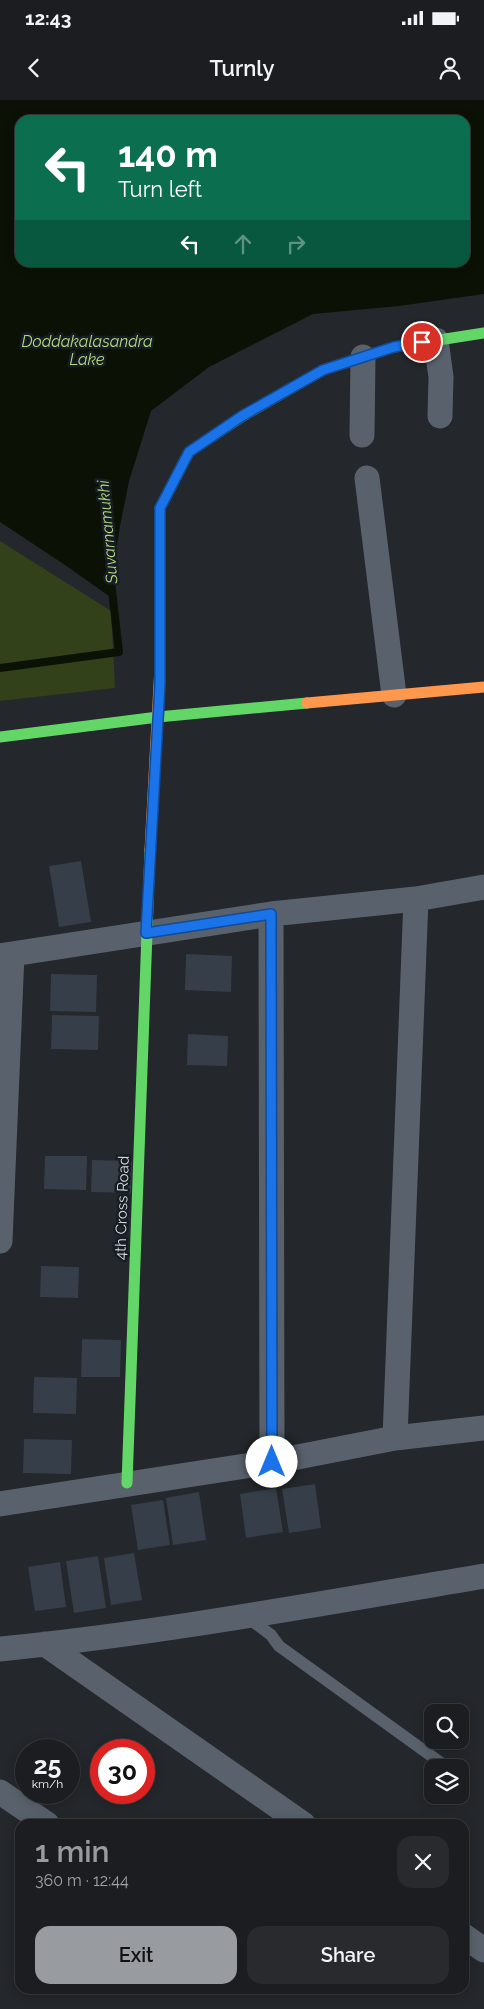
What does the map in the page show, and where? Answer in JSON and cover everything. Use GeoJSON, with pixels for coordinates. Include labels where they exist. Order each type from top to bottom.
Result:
{"type":"FeatureCollection","features":[{"type":"Feature","properties":{"kind":"street","name":"4th Cross Road"},"geometry":{"type":"LineString","coordinates":[[127,1483],[146,933],[158,717],[160,508],[189,452],[242,416],[323,370],[394,347],[484,333]]}},
{"type":"Feature","properties":{"kind":"street"},"geometry":{"type":"LineString","coordinates":[[436,340],[441,377],[440,416]]}},
{"type":"Feature","properties":{"kind":"street"},"geometry":{"type":"LineString","coordinates":[[362,435],[363,357]]}},
{"type":"Feature","properties":{"kind":"street"},"geometry":{"type":"LineString","coordinates":[[367,478],[394,696]]}},
{"type":"Feature","properties":{"kind":"street"},"geometry":{"type":"LineString","coordinates":[[0,737],[158,717],[484,687]]}},
{"type":"Feature","properties":{"kind":"street"},"geometry":{"type":"LineString","coordinates":[[0,1241],[6,955],[271,914],[416,900],[484,887]]}},
{"type":"Feature","properties":{"kind":"street"},"geometry":{"type":"LineString","coordinates":[[396,1438],[416,900]]}},
{"type":"Feature","properties":{"kind":"street"},"geometry":{"type":"LineString","coordinates":[[271,914],[272,1462]]}},
{"type":"Feature","properties":{"kind":"street"},"geometry":{"type":"LineString","coordinates":[[0,1504],[272,1462],[396,1438],[484,1428]]}},
{"type":"Feature","properties":{"kind":"street"},"geometry":{"type":"LineString","coordinates":[[0,1649],[246,1616],[484,1576]]}},
{"type":"Feature","properties":{"kind":"street"},"geometry":{"type":"LineString","coordinates":[[45,1644],[296,1819]]}},
{"type":"Feature","properties":{"kind":"street"},"geometry":{"type":"LineString","coordinates":[[0,1792],[40,1819]]}},
{"type":"Feature","properties":{"kind":"street"},"geometry":{"type":"LineString","coordinates":[[469,1940],[484,1950]]}},
{"type":"Feature","properties":{"kind":"lane"},"geometry":{"type":"LineString","coordinates":[[246,1616],[272,1635],[279,1646],[436,1759]]}},
{"type":"Feature","properties":{"kind":"green space"},"geometry":{"type":"Polygon","coordinates":[[[0,541],[111,611],[115,688],[0,701],[0,541]]]}},
{"type":"Feature","properties":{"kind":"water","name":"Doddakalasandra Lake"},"geometry":{"type":"Polygon","coordinates":[[[0,100],[484,100],[484,294],[399,306],[313,314],[209,367],[151,411],[129,481],[109,596],[0,522],[0,100]]]}},
{"type":"Feature","properties":{"kind":"building"},"geometry":{"type":"Polygon","coordinates":[[[81,861],[91,922],[59,927],[49,866],[81,861]]]}},
{"type":"Feature","properties":{"kind":"building"},"geometry":{"type":"Polygon","coordinates":[[[186,954],[232,956],[231,992],[185,990],[186,954]]]}},
{"type":"Feature","properties":{"kind":"building"},"geometry":{"type":"Polygon","coordinates":[[[51,974],[97,975],[96,1012],[50,1011],[51,974]]]}},
{"type":"Feature","properties":{"kind":"building"},"geometry":{"type":"Polygon","coordinates":[[[52,1015],[99,1016],[98,1050],[51,1049],[52,1015]]]}},
{"type":"Feature","properties":{"kind":"building"},"geometry":{"type":"Polygon","coordinates":[[[188,1034],[228,1036],[227,1066],[187,1065],[188,1034]]]}},
{"type":"Feature","properties":{"kind":"building"},"geometry":{"type":"Polygon","coordinates":[[[45,1156],[87,1156],[86,1190],[44,1189],[45,1156]]]}},
{"type":"Feature","properties":{"kind":"building"},"geometry":{"type":"Polygon","coordinates":[[[92,1160],[132,1161],[131,1193],[91,1192],[92,1160]]]}},
{"type":"Feature","properties":{"kind":"building"},"geometry":{"type":"Polygon","coordinates":[[[41,1266],[79,1267],[78,1298],[40,1297],[41,1266]]]}},
{"type":"Feature","properties":{"kind":"building"},"geometry":{"type":"Polygon","coordinates":[[[82,1339],[121,1340],[120,1377],[81,1377],[82,1339]]]}},
{"type":"Feature","properties":{"kind":"building"},"geometry":{"type":"Polygon","coordinates":[[[34,1377],[77,1378],[76,1414],[33,1413],[34,1377]]]}},
{"type":"Feature","properties":{"kind":"building"},"geometry":{"type":"Polygon","coordinates":[[[24,1439],[72,1440],[71,1474],[23,1473],[24,1439]]]}},
{"type":"Feature","properties":{"kind":"building"},"geometry":{"type":"Polygon","coordinates":[[[315,1484],[321,1528],[289,1533],[282,1489],[315,1484]]]}},
{"type":"Feature","properties":{"kind":"building"},"geometry":{"type":"Polygon","coordinates":[[[276,1488],[283,1532],[246,1538],[240,1494],[276,1488]]]}},
{"type":"Feature","properties":{"kind":"building"},"geometry":{"type":"Polygon","coordinates":[[[199,1492],[206,1540],[173,1545],[166,1498],[199,1492]]]}},
{"type":"Feature","properties":{"kind":"building"},"geometry":{"type":"Polygon","coordinates":[[[163,1500],[170,1545],[138,1550],[131,1505],[163,1500]]]}},
{"type":"Feature","properties":{"kind":"building"},"geometry":{"type":"Polygon","coordinates":[[[134,1553],[142,1600],[111,1605],[104,1558],[134,1553]]]}},
{"type":"Feature","properties":{"kind":"building"},"geometry":{"type":"Polygon","coordinates":[[[98,1556],[106,1608],[74,1613],[66,1561],[98,1556]]]}},
{"type":"Feature","properties":{"kind":"building"},"geometry":{"type":"Polygon","coordinates":[[[60,1562],[66,1607],[35,1611],[28,1567],[60,1562]]]}},
{"type":"Feature","properties":{"kind":"waterway","name":"Suvarnamukhi"},"geometry":{"type":"LineString","coordinates":[[0,668],[119,652],[110,573]]}},
{"type":"Feature","properties":{"kind":"traffic: fast"},"geometry":{"type":"LineString","coordinates":[[160,515],[160,508],[189,452],[243,416],[323,370],[394,347],[484,333]]}},
{"type":"Feature","properties":{"kind":"traffic: fast"},"geometry":{"type":"LineString","coordinates":[[0,737],[158,717],[307,703]]}},
{"type":"Feature","properties":{"kind":"traffic: fast"},"geometry":{"type":"LineString","coordinates":[[127,1483],[150,850]]}},
{"type":"Feature","properties":{"kind":"traffic: slow"},"geometry":{"type":"LineString","coordinates":[[150,850],[160,667],[160,515]]}},
{"type":"Feature","properties":{"kind":"traffic: slow"},"geometry":{"type":"LineString","coordinates":[[307,703],[484,687]]}},
{"type":"Feature","properties":{"kind":"route"},"geometry":{"type":"LineString","coordinates":[[272,1462],[271,914],[146,933],[160,684],[160,508],[189,452],[242,416],[323,370],[394,347],[422,342]]}}]}
